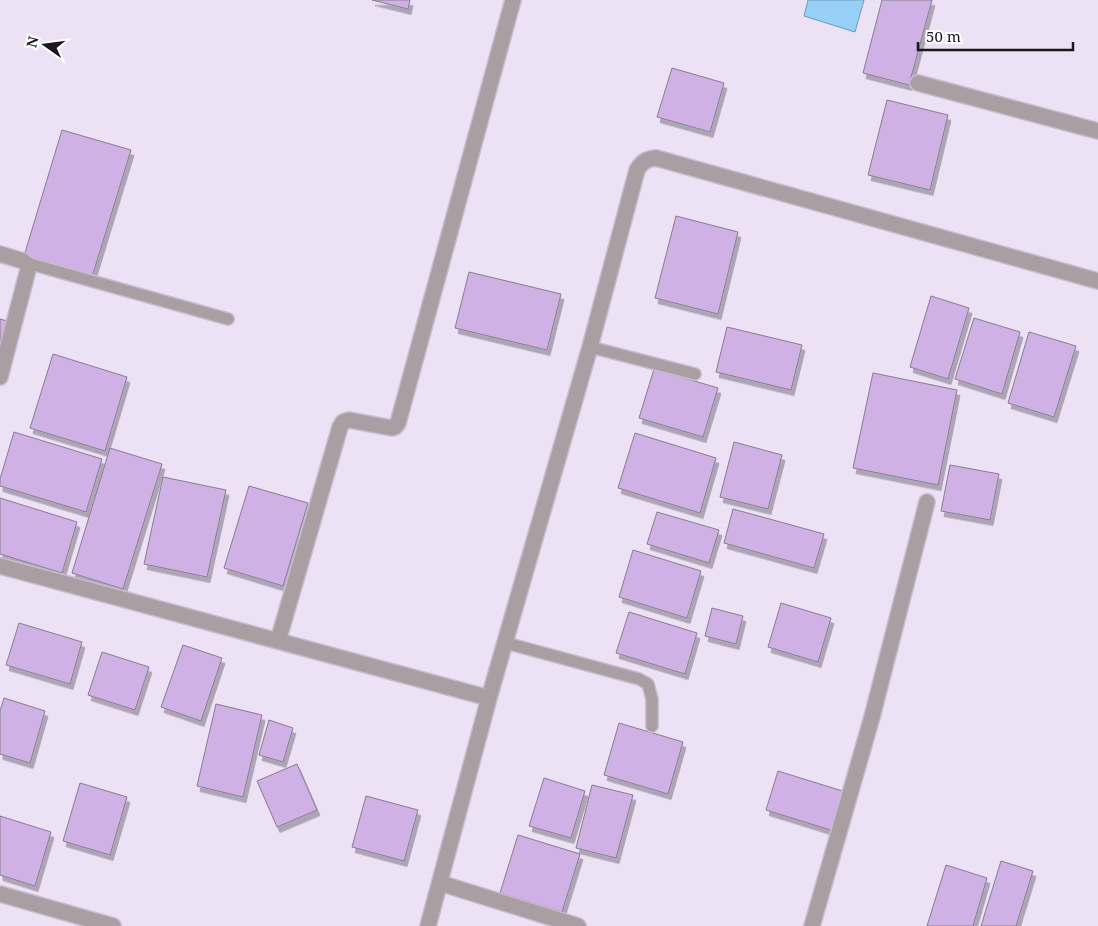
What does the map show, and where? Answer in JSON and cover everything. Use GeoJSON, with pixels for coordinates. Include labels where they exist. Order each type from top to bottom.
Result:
{"type":"FeatureCollection","features":[{"type":"Feature","properties":{"kind":"street"},"geometry":{"type":"LineString","coordinates":[[278,641],[340,427],[343,422],[349,420],[392,428],[398,423],[513,0]]}},
{"type":"Feature","properties":{"kind":"street"},"geometry":{"type":"LineString","coordinates":[[918,83],[1098,131]]}},
{"type":"Feature","properties":{"kind":"street"},"geometry":{"type":"LineString","coordinates":[[428,926],[489,698],[590,347],[637,170],[642,162],[656,158],[1098,281]]}},
{"type":"Feature","properties":{"kind":"street"},"geometry":{"type":"LineString","coordinates":[[0,254],[27,263],[29,266],[0,378]]}},
{"type":"Feature","properties":{"kind":"street"},"geometry":{"type":"LineString","coordinates":[[812,926],[872,717],[927,502]]}},
{"type":"Feature","properties":{"kind":"street"},"geometry":{"type":"LineString","coordinates":[[0,566],[489,698]]}},
{"type":"Feature","properties":{"kind":"street"},"geometry":{"type":"LineString","coordinates":[[440,883],[578,926]]}},
{"type":"Feature","properties":{"kind":"street"},"geometry":{"type":"LineString","coordinates":[[0,894],[113,926]]}},
{"type":"Feature","properties":{"kind":"lane"},"geometry":{"type":"LineString","coordinates":[[27,263],[228,318]]}},
{"type":"Feature","properties":{"kind":"lane"},"geometry":{"type":"LineString","coordinates":[[590,347],[695,374]]}},
{"type":"Feature","properties":{"kind":"lane"},"geometry":{"type":"LineString","coordinates":[[506,643],[640,679],[648,684],[651,691],[652,726]]}},
{"type":"Feature","properties":{"kind":"water"},"geometry":{"type":"Polygon","coordinates":[[[808,0],[864,0],[855,32],[804,16],[808,0]]]}},
{"type":"Feature","properties":{"kind":"building"},"geometry":{"type":"Polygon","coordinates":[[[372,0],[410,0],[408,9],[372,0]]]}},
{"type":"Feature","properties":{"kind":"building"},"geometry":{"type":"Polygon","coordinates":[[[882,0],[932,0],[909,85],[863,73],[882,0]]]}},
{"type":"Feature","properties":{"kind":"building"},"geometry":{"type":"Polygon","coordinates":[[[672,68],[724,83],[710,132],[657,117],[672,68]]]}},
{"type":"Feature","properties":{"kind":"building"},"geometry":{"type":"Polygon","coordinates":[[[887,100],[948,115],[930,190],[868,175],[887,100]]]}},
{"type":"Feature","properties":{"kind":"building"},"geometry":{"type":"Polygon","coordinates":[[[62,130],[131,150],[92,277],[24,256],[62,130]]]}},
{"type":"Feature","properties":{"kind":"building"},"geometry":{"type":"Polygon","coordinates":[[[676,216],[738,232],[718,314],[655,298],[676,216]]]}},
{"type":"Feature","properties":{"kind":"building"},"geometry":{"type":"Polygon","coordinates":[[[469,272],[561,294],[547,350],[455,328],[469,272]]]}},
{"type":"Feature","properties":{"kind":"building"},"geometry":{"type":"Polygon","coordinates":[[[931,296],[969,308],[948,379],[910,367],[931,296]]]}},
{"type":"Feature","properties":{"kind":"building"},"geometry":{"type":"Polygon","coordinates":[[[974,318],[1020,332],[1002,394],[955,379],[974,318]]]}},
{"type":"Feature","properties":{"kind":"building"},"geometry":{"type":"Polygon","coordinates":[[[0,319],[7,321],[0,342],[0,319]]]}},
{"type":"Feature","properties":{"kind":"building"},"geometry":{"type":"Polygon","coordinates":[[[727,327],[802,345],[791,390],[716,372],[727,327]]]}},
{"type":"Feature","properties":{"kind":"building"},"geometry":{"type":"Polygon","coordinates":[[[1029,332],[1076,346],[1054,417],[1008,403],[1029,332]]]}},
{"type":"Feature","properties":{"kind":"building"},"geometry":{"type":"Polygon","coordinates":[[[53,354],[127,377],[105,451],[30,428],[53,354]]]}},
{"type":"Feature","properties":{"kind":"building"},"geometry":{"type":"Polygon","coordinates":[[[654,369],[718,388],[703,437],[639,418],[654,369]]]}},
{"type":"Feature","properties":{"kind":"building"},"geometry":{"type":"Polygon","coordinates":[[[873,373],[957,390],[938,485],[853,468],[873,373]]]}},
{"type":"Feature","properties":{"kind":"building"},"geometry":{"type":"Polygon","coordinates":[[[14,432],[102,459],[86,512],[0,486],[0,479],[14,432]]]}},
{"type":"Feature","properties":{"kind":"building"},"geometry":{"type":"Polygon","coordinates":[[[635,433],[716,458],[700,513],[618,488],[635,433]]]}},
{"type":"Feature","properties":{"kind":"building"},"geometry":{"type":"Polygon","coordinates":[[[734,442],[782,455],[768,509],[720,497],[734,442]]]}},
{"type":"Feature","properties":{"kind":"building"},"geometry":{"type":"Polygon","coordinates":[[[110,448],[162,464],[123,589],[72,573],[110,448]]]}},
{"type":"Feature","properties":{"kind":"building"},"geometry":{"type":"Polygon","coordinates":[[[950,465],[999,474],[990,520],[941,511],[950,465]]]}},
{"type":"Feature","properties":{"kind":"building"},"geometry":{"type":"Polygon","coordinates":[[[163,477],[226,490],[207,577],[144,564],[163,477]]]}},
{"type":"Feature","properties":{"kind":"building"},"geometry":{"type":"Polygon","coordinates":[[[249,486],[308,503],[283,586],[224,568],[249,486]]]}},
{"type":"Feature","properties":{"kind":"building"},"geometry":{"type":"Polygon","coordinates":[[[0,498],[77,522],[62,573],[0,554],[0,498]]]}},
{"type":"Feature","properties":{"kind":"building"},"geometry":{"type":"Polygon","coordinates":[[[733,509],[824,534],[814,568],[724,543],[733,509]]]}},
{"type":"Feature","properties":{"kind":"building"},"geometry":{"type":"Polygon","coordinates":[[[657,512],[719,530],[709,563],[647,544],[657,512]]]}},
{"type":"Feature","properties":{"kind":"building"},"geometry":{"type":"Polygon","coordinates":[[[633,550],[701,571],[687,618],[619,597],[633,550]]]}},
{"type":"Feature","properties":{"kind":"building"},"geometry":{"type":"Polygon","coordinates":[[[781,603],[831,618],[818,662],[768,647],[781,603]]]}},
{"type":"Feature","properties":{"kind":"building"},"geometry":{"type":"Polygon","coordinates":[[[712,608],[743,616],[736,644],[705,636],[712,608]]]}},
{"type":"Feature","properties":{"kind":"building"},"geometry":{"type":"Polygon","coordinates":[[[629,612],[697,633],[685,674],[616,653],[629,612]]]}},
{"type":"Feature","properties":{"kind":"building"},"geometry":{"type":"Polygon","coordinates":[[[19,623],[82,642],[70,684],[6,665],[19,623]]]}},
{"type":"Feature","properties":{"kind":"building"},"geometry":{"type":"Polygon","coordinates":[[[183,645],[222,658],[201,721],[161,707],[183,645]]]}},
{"type":"Feature","properties":{"kind":"building"},"geometry":{"type":"Polygon","coordinates":[[[102,652],[149,667],[135,710],[88,695],[102,652]]]}},
{"type":"Feature","properties":{"kind":"building"},"geometry":{"type":"Polygon","coordinates":[[[4,698],[45,711],[30,763],[0,754],[0,711],[4,698]]]}},
{"type":"Feature","properties":{"kind":"building"},"geometry":{"type":"Polygon","coordinates":[[[216,704],[262,715],[243,797],[197,786],[216,704]]]}},
{"type":"Feature","properties":{"kind":"building"},"geometry":{"type":"Polygon","coordinates":[[[269,720],[293,728],[283,762],[259,755],[269,720]]]}},
{"type":"Feature","properties":{"kind":"building"},"geometry":{"type":"Polygon","coordinates":[[[619,723],[683,742],[668,794],[604,775],[619,723]]]}},
{"type":"Feature","properties":{"kind":"building"},"geometry":{"type":"Polygon","coordinates":[[[297,764],[317,810],[277,827],[257,781],[297,764]]]}},
{"type":"Feature","properties":{"kind":"building"},"geometry":{"type":"Polygon","coordinates":[[[778,771],[849,793],[837,832],[766,810],[778,771]]]}},
{"type":"Feature","properties":{"kind":"building"},"geometry":{"type":"Polygon","coordinates":[[[544,778],[585,791],[571,838],[529,826],[544,778]]]}},
{"type":"Feature","properties":{"kind":"building"},"geometry":{"type":"Polygon","coordinates":[[[80,783],[127,797],[110,855],[63,841],[80,783]]]}},
{"type":"Feature","properties":{"kind":"building"},"geometry":{"type":"Polygon","coordinates":[[[592,785],[633,795],[616,858],[576,848],[592,785]]]}},
{"type":"Feature","properties":{"kind":"building"},"geometry":{"type":"Polygon","coordinates":[[[366,796],[418,810],[404,861],[352,847],[366,796]]]}},
{"type":"Feature","properties":{"kind":"building"},"geometry":{"type":"Polygon","coordinates":[[[0,816],[51,832],[35,886],[0,875],[0,816]]]}},
{"type":"Feature","properties":{"kind":"building"},"geometry":{"type":"Polygon","coordinates":[[[518,835],[580,854],[562,912],[500,893],[518,835]]]}},
{"type":"Feature","properties":{"kind":"building"},"geometry":{"type":"Polygon","coordinates":[[[1001,861],[1033,871],[1016,926],[981,926],[1001,861]]]}},
{"type":"Feature","properties":{"kind":"building"},"geometry":{"type":"Polygon","coordinates":[[[946,865],[987,878],[973,926],[927,926],[946,865]]]}}]}
